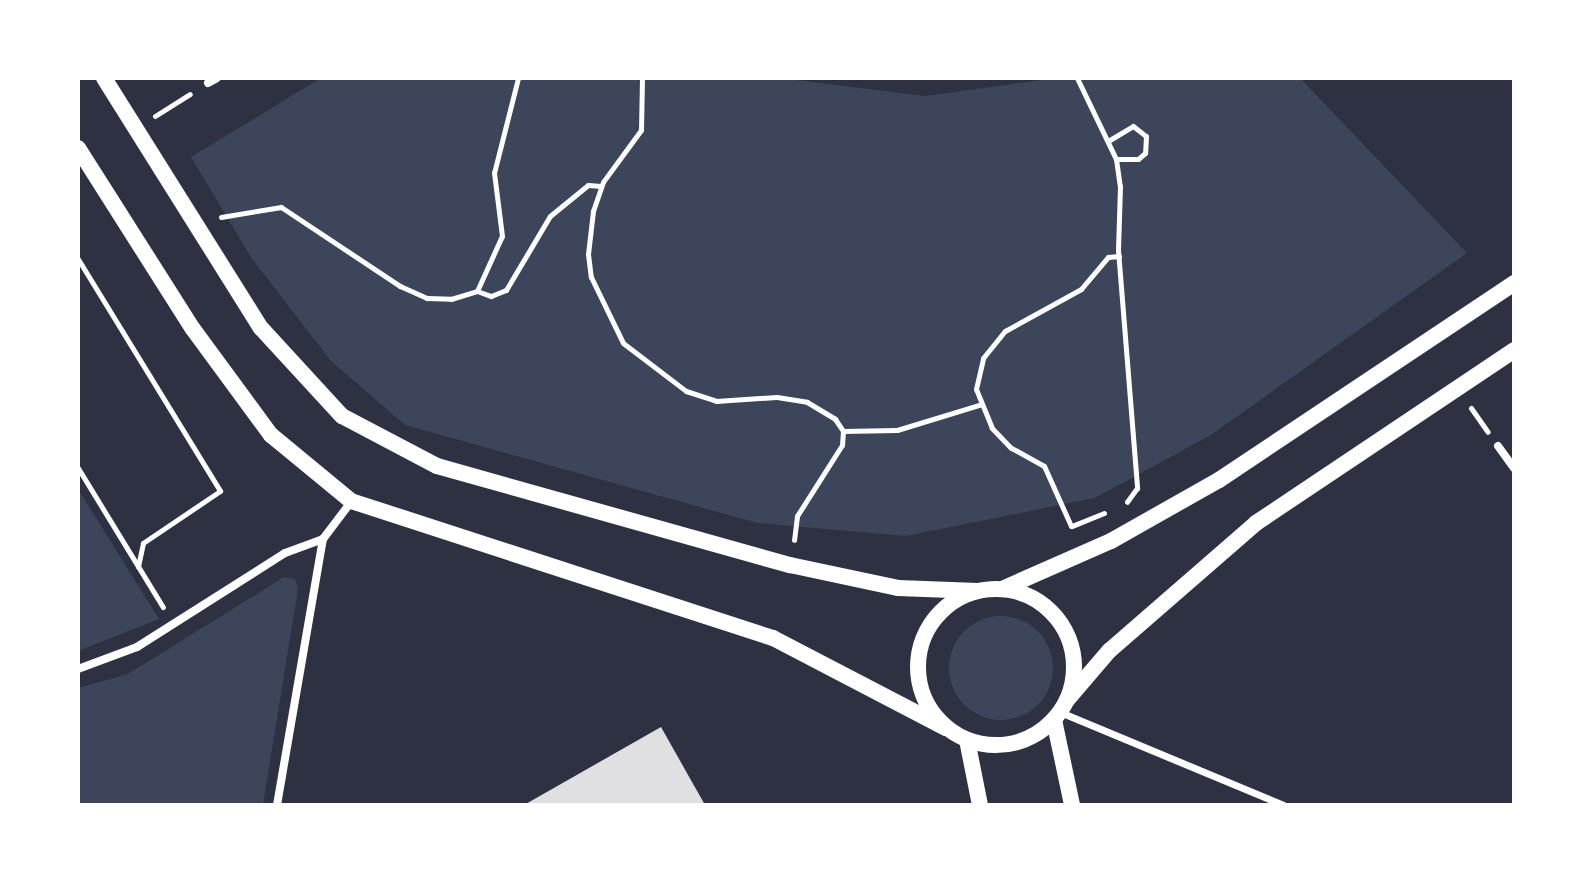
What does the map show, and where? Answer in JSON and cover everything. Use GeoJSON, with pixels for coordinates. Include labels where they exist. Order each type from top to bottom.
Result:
{"type":"FeatureCollection","features":[{"type":"Feature","properties":{"kind":"main road"},"geometry":{"type":"LineString","coordinates":[[104,78],[261,328],[342,416],[437,466],[790,565],[898,588],[1002,589],[1027,595],[1063,628],[1072,651],[1074,676],[1060,711],[1072,805]]}},
{"type":"Feature","properties":{"kind":"main road"},"geometry":{"type":"LineString","coordinates":[[78,148],[193,329],[271,435],[351,501],[773,638],[967,740],[1014,744],[1060,711],[1120,641],[1256,523],[1514,350]]}},
{"type":"Feature","properties":{"kind":"main road"},"geometry":{"type":"LineString","coordinates":[[1002,589],[1111,541],[1219,480],[1514,283]]}},
{"type":"Feature","properties":{"kind":"main road"},"geometry":{"type":"LineString","coordinates":[[946,728],[925,698],[918,662],[936,617],[978,591]]}},
{"type":"Feature","properties":{"kind":"main road"},"geometry":{"type":"LineString","coordinates":[[967,740],[980,805]]}},
{"type":"Feature","properties":{"kind":"street"},"geometry":{"type":"LineString","coordinates":[[1498,446],[1514,468]]}},
{"type":"Feature","properties":{"kind":"street"},"geometry":{"type":"LineString","coordinates":[[277,805],[323,539],[351,501]]}},
{"type":"Feature","properties":{"kind":"street"},"geometry":{"type":"LineString","coordinates":[[78,669],[137,647],[285,553],[323,539]]}},
{"type":"Feature","properties":{"kind":"street"},"geometry":{"type":"LineString","coordinates":[[1060,711],[1283,805]]}},
{"type":"Feature","properties":{"kind":"path"},"geometry":{"type":"LineString","coordinates":[[477,291],[502,236],[494,173],[518,78]]}},
{"type":"Feature","properties":{"kind":"path"},"geometry":{"type":"LineString","coordinates":[[642,78],[641,130],[601,186],[588,254],[591,277],[623,343],[686,391],[716,401],[777,397],[807,402],[835,419],[843,431],[834,463],[797,516],[790,565]]}},
{"type":"Feature","properties":{"kind":"path"},"geometry":{"type":"LineString","coordinates":[[1077,78],[1116,159],[1119,256],[1137,488],[1125,504],[1071,526],[1044,466],[1011,448],[979,405],[978,373],[1005,331],[1081,289],[1108,257],[1119,256]]}},
{"type":"Feature","properties":{"kind":"path"},"geometry":{"type":"LineString","coordinates":[[136,128],[212,80]]}},
{"type":"Feature","properties":{"kind":"path"},"geometry":{"type":"LineString","coordinates":[[1108,141],[1133,126],[1146,136],[1148,145],[1138,159],[1116,159]]}},
{"type":"Feature","properties":{"kind":"path"},"geometry":{"type":"LineString","coordinates":[[200,232],[218,218],[281,207],[400,286],[427,298],[451,299],[477,291],[491,296],[506,290],[550,216],[588,185],[601,186]]}},
{"type":"Feature","properties":{"kind":"path"},"geometry":{"type":"LineString","coordinates":[[78,259],[220,491],[143,543],[138,566]]}},
{"type":"Feature","properties":{"kind":"path"},"geometry":{"type":"LineString","coordinates":[[1457,388],[1498,446]]}},
{"type":"Feature","properties":{"kind":"path"},"geometry":{"type":"LineString","coordinates":[[843,431],[897,430],[979,405]]}},
{"type":"Feature","properties":{"kind":"path"},"geometry":{"type":"LineString","coordinates":[[78,468],[174,624]]}},
{"type":"Feature","properties":{"kind":"shaded area"},"geometry":{"type":"Polygon","coordinates":[[[321,78],[780,78],[925,96],[1056,78],[1300,78],[1467,253],[1211,435],[1095,498],[906,536],[757,523],[405,425],[331,361],[252,259],[191,157],[321,78]]]}},
{"type":"Feature","properties":{"kind":"shaded area"},"geometry":{"type":"Polygon","coordinates":[[[78,489],[159,619],[78,651],[78,489]]]}},
{"type":"Feature","properties":{"kind":"shaded area"},"geometry":{"type":"Polygon","coordinates":[[[284,577],[295,579],[298,589],[263,805],[78,805],[78,688],[128,674],[284,577]]]}},
{"type":"Feature","properties":{"kind":"shaded area"},"geometry":{"type":"Polygon","coordinates":[[[1001,616],[1021,620],[1038,631],[1049,648],[1053,668],[1049,688],[1038,705],[1021,716],[1001,720],[981,716],[964,705],[953,688],[949,668],[953,648],[964,631],[981,620],[1001,616]]]}},
{"type":"Feature","properties":{"kind":"building"},"geometry":{"type":"Polygon","coordinates":[[[661,727],[705,805],[524,805],[661,727]]]}}]}
